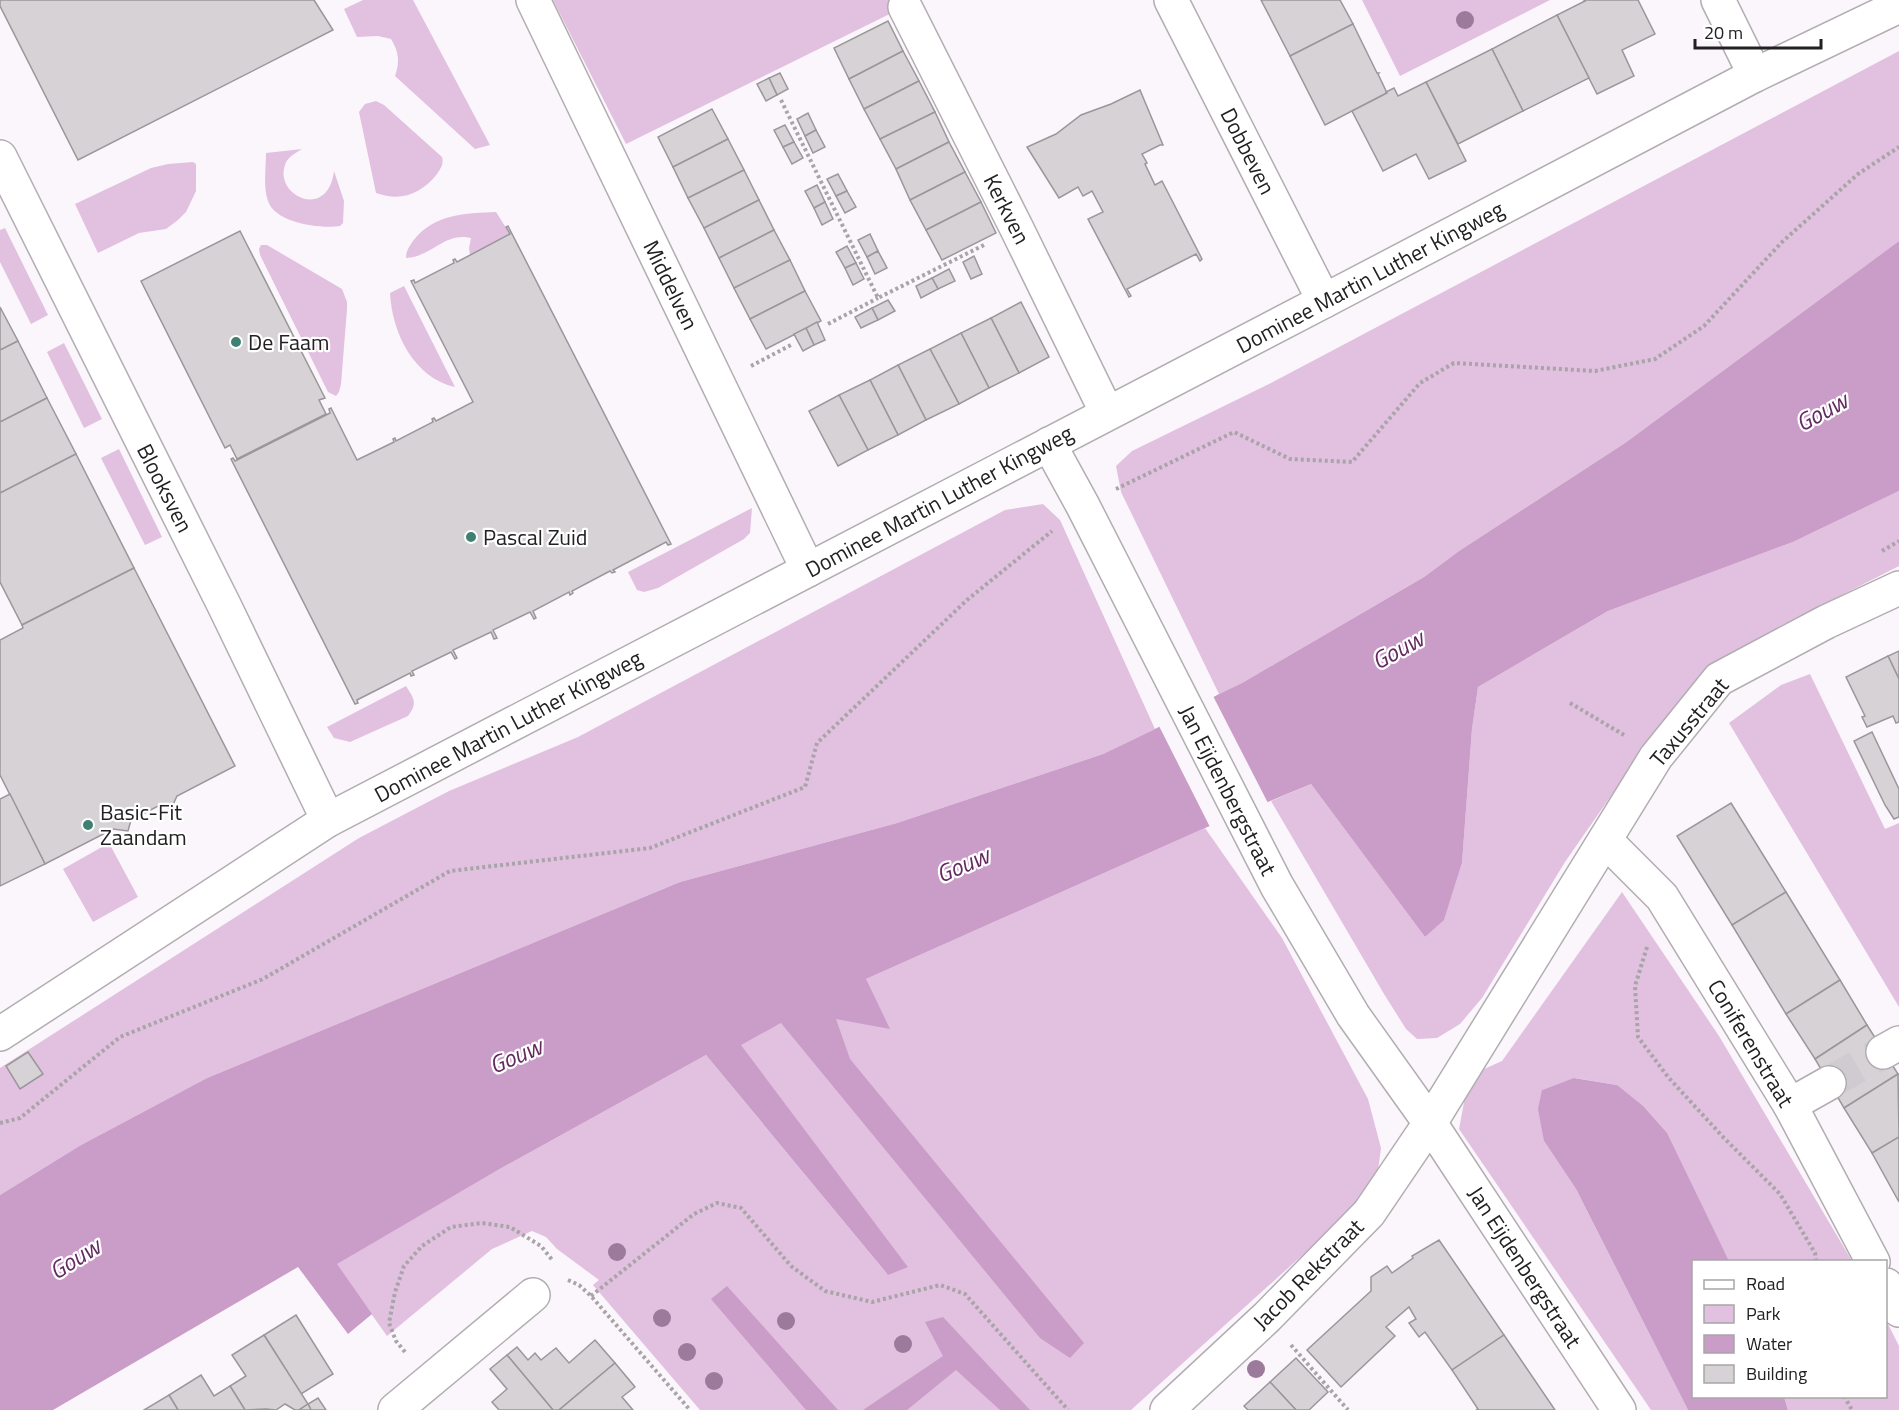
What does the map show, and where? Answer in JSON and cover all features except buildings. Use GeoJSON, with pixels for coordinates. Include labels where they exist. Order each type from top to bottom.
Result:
{"type":"FeatureCollection","features":[{"type":"Feature","properties":{"kind":"street","name":"Middelven"},"geometry":{"type":"LineString","coordinates":[[533,0],[808,570]]}},
{"type":"Feature","properties":{"kind":"street","name":"Dobbeven"},"geometry":{"type":"LineString","coordinates":[[1171,0],[1324,302]]}},
{"type":"Feature","properties":{"kind":"street"},"geometry":{"type":"LineString","coordinates":[[1718,0],[1755,75]]}},
{"type":"Feature","properties":{"kind":"street","name":"Dominee Martin Luther Kingweg"},"geometry":{"type":"LineString","coordinates":[[0,1034],[328,820],[1755,75],[1899,6]]}},
{"type":"Feature","properties":{"kind":"street","name":"Kerkven"},"geometry":{"type":"LineString","coordinates":[[904,7],[1107,413]]}},
{"type":"Feature","properties":{"kind":"street","name":"Blooksven"},"geometry":{"type":"LineString","coordinates":[[0,157],[224,605],[328,820]]}},
{"type":"Feature","properties":{"kind":"street","name":"Jan Eijdenbergstraat"},"geometry":{"type":"LineString","coordinates":[[1049,444],[1277,886],[1353,1015],[1430,1123],[1619,1410]]}},
{"type":"Feature","properties":{"kind":"street","name":"Taxusstraat"},"geometry":{"type":"LineString","coordinates":[[1605,840],[1656,757],[1719,679],[1826,622],[1899,588]]}},
{"type":"Feature","properties":{"kind":"street"},"geometry":{"type":"LineString","coordinates":[[1430,1123],[1605,840]]}},
{"type":"Feature","properties":{"kind":"street","name":"Coniferenstraat"},"geometry":{"type":"LineString","coordinates":[[1605,840],[1662,897],[1790,1105],[1872,1260]]}},
{"type":"Feature","properties":{"kind":"street"},"geometry":{"type":"LineString","coordinates":[[1790,1105],[1829,1083]]}},
{"type":"Feature","properties":{"kind":"street","name":"Jacob Rekstraat"},"geometry":{"type":"LineString","coordinates":[[1167,1410],[1267,1317],[1369,1213],[1430,1123]]}},
{"type":"Feature","properties":{"kind":"street"},"geometry":{"type":"LineString","coordinates":[[1887,1287],[1899,1310]]}},
{"type":"Feature","properties":{"kind":"street"},"geometry":{"type":"LineString","coordinates":[[395,1410],[533,1295]]}},
{"type":"Feature","properties":{"kind":"path"},"geometry":{"type":"LineString","coordinates":[[781,100],[879,298]]}},
{"type":"Feature","properties":{"kind":"path"},"geometry":{"type":"LineString","coordinates":[[0,1123],[20,1118],[120,1037],[263,979],[450,871],[650,849],[805,787],[817,743],[967,600],[1083,506],[1234,432],[1290,459],[1352,462],[1420,382],[1454,363],[1595,371],[1654,359],[1704,326],[1782,242],[1858,174],[1899,147]]}},
{"type":"Feature","properties":{"kind":"path"},"geometry":{"type":"LineString","coordinates":[[828,324],[1017,229]]}},
{"type":"Feature","properties":{"kind":"path"},"geometry":{"type":"LineString","coordinates":[[1662,897],[1635,986],[1638,1036],[1668,1077],[1780,1194],[1815,1253],[1816,1260]]}},
{"type":"Feature","properties":{"kind":"path"},"geometry":{"type":"LineString","coordinates":[[591,1296],[694,1214],[717,1203],[741,1208],[791,1266],[825,1291],[872,1302],[940,1285],[965,1294],[1068,1410]]}},
{"type":"Feature","properties":{"kind":"path"},"geometry":{"type":"LineString","coordinates":[[429,1382],[396,1341],[389,1323],[395,1292],[404,1266],[422,1246],[451,1227],[482,1223],[510,1227],[541,1246],[555,1263]]}},
{"type":"Feature","properties":{"kind":"path"},"geometry":{"type":"LineString","coordinates":[[561,1271],[568,1280],[579,1285],[591,1296],[690,1410]]}},
{"type":"Feature","properties":{"kind":"path"},"geometry":{"type":"LineString","coordinates":[[533,1295],[550,1282],[568,1280]]}},
{"type":"Feature","properties":{"kind":"path"},"geometry":{"type":"LineString","coordinates":[[1267,1317],[1348,1410]]}},
{"type":"Feature","properties":{"kind":"green space"},"geometry":{"type":"Polygon","coordinates":[[[363,0],[413,0],[490,145],[475,149],[395,76],[398,57],[391,39],[378,36],[357,37],[344,9],[363,0]]]}},
{"type":"Feature","properties":{"kind":"green space"},"geometry":{"type":"Polygon","coordinates":[[[553,0],[918,0],[626,144],[553,0]]]}},
{"type":"Feature","properties":{"kind":"green space"},"geometry":{"type":"Polygon","coordinates":[[[1362,0],[1550,0],[1400,76],[1362,0]]]}},
{"type":"Feature","properties":{"kind":"green space"},"geometry":{"type":"Polygon","coordinates":[[[1899,51],[1899,241],[1625,443],[1459,551],[1424,577],[1242,683],[1219,694],[1121,492],[1116,466],[1132,451],[1271,383],[1899,51]]]}},
{"type":"Feature","properties":{"kind":"green space"},"geometry":{"type":"Polygon","coordinates":[[[376,101],[384,105],[442,157],[441,168],[431,181],[410,194],[394,197],[376,193],[359,112],[365,104],[376,101]]]}},
{"type":"Feature","properties":{"kind":"green space"},"geometry":{"type":"Polygon","coordinates":[[[302,149],[286,162],[284,176],[287,186],[294,194],[313,199],[322,196],[330,186],[334,171],[344,201],[343,223],[340,226],[299,223],[279,215],[268,201],[265,184],[266,153],[302,149]]]}},
{"type":"Feature","properties":{"kind":"green space"},"geometry":{"type":"Polygon","coordinates":[[[193,162],[196,164],[196,191],[186,212],[178,220],[166,229],[139,233],[98,253],[75,204],[151,168],[193,162]]]}},
{"type":"Feature","properties":{"kind":"green space"},"geometry":{"type":"Polygon","coordinates":[[[496,212],[510,234],[470,255],[471,238],[462,237],[445,241],[415,257],[406,258],[413,241],[430,225],[462,214],[496,212]]]}},
{"type":"Feature","properties":{"kind":"green space"},"geometry":{"type":"Polygon","coordinates":[[[5,228],[48,315],[31,324],[0,262],[0,230],[5,228]]]}},
{"type":"Feature","properties":{"kind":"green space"},"geometry":{"type":"Polygon","coordinates":[[[261,245],[267,245],[342,289],[347,309],[341,384],[336,396],[328,392],[260,255],[261,245]]]}},
{"type":"Feature","properties":{"kind":"green space"},"geometry":{"type":"Polygon","coordinates":[[[404,286],[455,387],[428,374],[408,352],[395,323],[390,293],[404,286]]]}},
{"type":"Feature","properties":{"kind":"green space"},"geometry":{"type":"Polygon","coordinates":[[[64,343],[102,419],[84,428],[47,352],[64,343]]]}},
{"type":"Feature","properties":{"kind":"green space"},"geometry":{"type":"Polygon","coordinates":[[[119,449],[162,537],[145,545],[101,458],[119,449]]]}},
{"type":"Feature","properties":{"kind":"green space"},"geometry":{"type":"Polygon","coordinates":[[[1899,491],[1899,566],[1733,653],[1694,684],[1663,721],[1565,862],[1482,998],[1460,1024],[1437,1038],[1417,1039],[1406,1029],[1384,994],[1271,801],[1311,784],[1425,937],[1444,919],[1462,863],[1472,729],[1478,687],[1608,611],[1793,542],[1899,491]]]}},
{"type":"Feature","properties":{"kind":"green space"},"geometry":{"type":"Polygon","coordinates":[[[1043,504],[1060,520],[1155,729],[1103,754],[897,823],[680,882],[207,1078],[81,1145],[0,1195],[0,1068],[359,838],[449,791],[578,737],[1005,510],[1043,504]]]}},
{"type":"Feature","properties":{"kind":"green space"},"geometry":{"type":"Polygon","coordinates":[[[752,508],[750,533],[744,539],[658,588],[644,592],[637,590],[628,572],[752,508]]]}},
{"type":"Feature","properties":{"kind":"green space"},"geometry":{"type":"Polygon","coordinates":[[[1810,674],[1885,829],[1899,823],[1899,1007],[1729,723],[1781,685],[1810,674]]]}},
{"type":"Feature","properties":{"kind":"green space"},"geometry":{"type":"Polygon","coordinates":[[[406,686],[414,701],[408,716],[350,742],[334,738],[327,727],[406,686]]]}},
{"type":"Feature","properties":{"kind":"green space"},"geometry":{"type":"Polygon","coordinates":[[[1205,828],[1282,938],[1368,1099],[1381,1148],[1377,1178],[1359,1204],[1131,1410],[700,1410],[593,1285],[599,1280],[557,1249],[546,1237],[532,1231],[492,1249],[387,1336],[336,1264],[498,1170],[706,1055],[887,1274],[907,1266],[740,1044],[866,979],[1205,828]]]}},
{"type":"Feature","properties":{"kind":"green space"},"geometry":{"type":"Polygon","coordinates":[[[109,843],[138,897],[93,922],[63,869],[109,843]]]}},
{"type":"Feature","properties":{"kind":"green space"},"geometry":{"type":"Polygon","coordinates":[[[1622,892],[1719,1036],[1851,1260],[1728,1260],[1700,1203],[1617,1085],[1575,1078],[1542,1090],[1544,1141],[1576,1189],[1688,1410],[1651,1410],[1459,1129],[1465,1097],[1482,1070],[1502,1061],[1622,892]]]}},
{"type":"Feature","properties":{"kind":"green space"},"geometry":{"type":"Polygon","coordinates":[[[1887,1322],[1899,1346],[1899,1410],[1788,1410],[1784,1398],[1887,1398],[1887,1322]]]}},
{"type":"Feature","properties":{"kind":"water","name":"Gouw"},"geometry":{"type":"Polygon","coordinates":[[[1899,241],[1899,491],[1793,542],[1608,611],[1478,687],[1472,729],[1462,863],[1444,920],[1425,937],[1311,784],[1205,828],[866,979],[890,1029],[836,1019],[850,1059],[1084,1343],[1070,1358],[1040,1338],[781,1023],[741,1045],[908,1267],[888,1275],[706,1055],[498,1170],[337,1264],[372,1314],[348,1334],[298,1267],[53,1410],[0,1410],[0,1195],[81,1145],[207,1078],[680,882],[897,823],[1103,754],[1155,729],[1242,683],[1424,577],[1459,551],[1625,443],[1899,241]]]}},
{"type":"Feature","properties":{"kind":"water"},"geometry":{"type":"Polygon","coordinates":[[[1574,1078],[1617,1085],[1643,1106],[1667,1133],[1729,1260],[1692,1260],[1692,1398],[1784,1398],[1788,1410],[1688,1410],[1576,1189],[1544,1141],[1538,1109],[1542,1090],[1574,1078]]]}},
{"type":"Feature","properties":{"kind":"water"},"geometry":{"type":"Polygon","coordinates":[[[727,1286],[838,1410],[806,1410],[711,1299],[727,1286]]]}},
{"type":"Feature","properties":{"kind":"water"},"geometry":{"type":"Polygon","coordinates":[[[943,1317],[1030,1410],[1000,1410],[956,1370],[907,1410],[863,1410],[943,1356],[925,1322],[943,1317]]]}},
{"type":"Feature","properties":{"kind":"pier"},"geometry":{"type":"Polygon","coordinates":[[[1212,694],[1269,805],[1211,829],[1158,724],[1212,694]]]}},
{"type":"Feature","properties":{"kind":"tunnel"},"geometry":{"type":"LineString","coordinates":[[1829,1083],[1883,1052]]}},
{"type":"Feature","properties":{"kind":"place","name":"De Faam"},"geometry":{"type":"Point","coordinates":[236,342]}},
{"type":"Feature","properties":{"kind":"place","name":"Pascal Zuid"},"geometry":{"type":"Point","coordinates":[471,537]}},
{"type":"Feature","properties":{"kind":"place","name":"Basic-Fit Zaandam"},"geometry":{"type":"Point","coordinates":[88,825]}}]}
